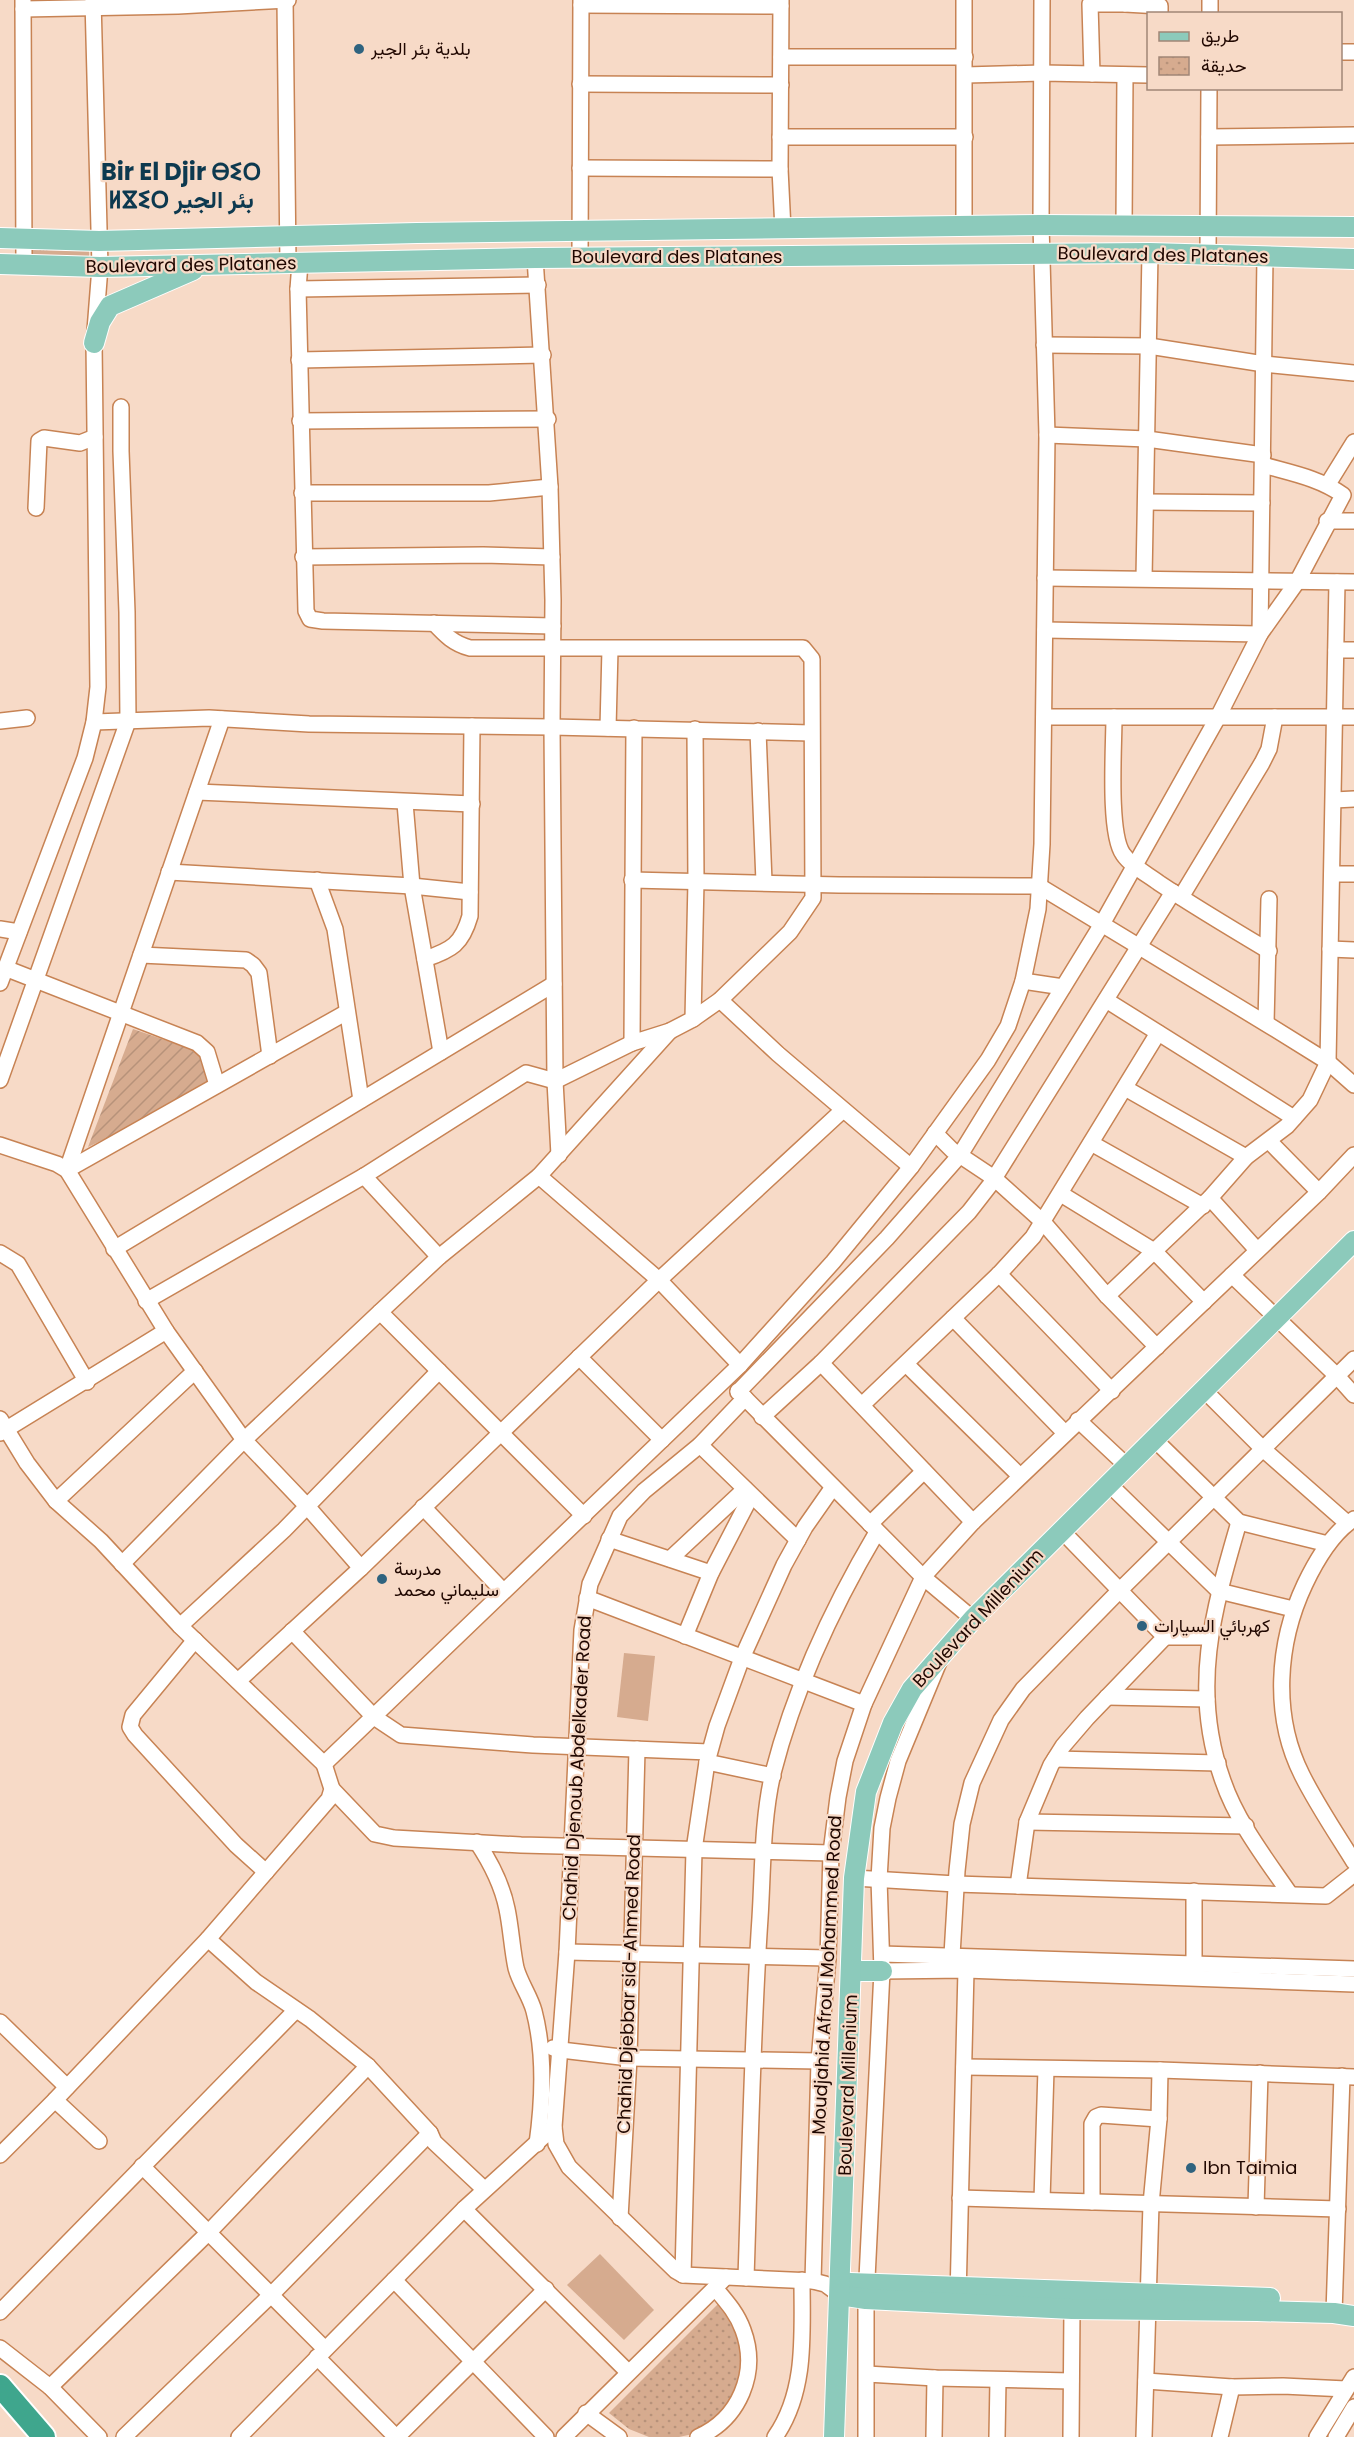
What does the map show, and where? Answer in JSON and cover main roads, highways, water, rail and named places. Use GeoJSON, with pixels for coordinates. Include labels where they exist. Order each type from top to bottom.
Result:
{"type":"FeatureCollection","features":[{"type":"Feature","properties":{"kind":"highway"},"geometry":{"type":"LineString","coordinates":[[0,2386],[44,2437]]}},
{"type":"Feature","properties":{"kind":"main road","name":"Boulevard des Platanes"},"geometry":{"type":"LineString","coordinates":[[0,238],[99,241],[1041,225],[1354,227]]}},
{"type":"Feature","properties":{"kind":"main road","name":"Boulevard des Platanes"},"geometry":{"type":"LineString","coordinates":[[0,264],[100,267],[580,257],[1150,253],[1354,259]]}},
{"type":"Feature","properties":{"kind":"main road"},"geometry":{"type":"LineString","coordinates":[[94,343],[100,322],[110,306],[203,266]]}},
{"type":"Feature","properties":{"kind":"main road","name":"Boulevard Millenium"},"geometry":{"type":"LineString","coordinates":[[834,2437],[824,2285],[852,1971],[854,1878],[866,1792],[878,1757],[912,1689],[942,1651],[1061,1530],[1354,1241]]}},
{"type":"Feature","properties":{"kind":"main road"},"geometry":{"type":"LineString","coordinates":[[852,1971],[882,1963]]}},
{"type":"Feature","properties":{"kind":"main road"},"geometry":{"type":"LineString","coordinates":[[824,2285],[867,2292],[958,2296],[1341,2305],[1354,2316]]}},
{"type":"Feature","properties":{"kind":"main road"},"geometry":{"type":"LineString","coordinates":[[958,2296],[1072,2309],[1149,2301]]}},
{"type":"Feature","properties":{"kind":"place","name":"بلدية بئر الجير"},"geometry":{"type":"Point","coordinates":[359,49]}},
{"type":"Feature","properties":{"kind":"place","name":"مدرسة سليماني محمد"},"geometry":{"type":"Point","coordinates":[382,1579]}},
{"type":"Feature","properties":{"kind":"place","name":"كهربائي السيارات"},"geometry":{"type":"Point","coordinates":[1142,1626]}},
{"type":"Feature","properties":{"kind":"place","name":"Ibn Taimia"},"geometry":{"type":"Point","coordinates":[1191,2168]}},
{"type":"Feature","properties":{"kind":"district","name":"Bir El Djir ⴱⵉⵔ ⵍⴵⵉⵔ بئر الجير"},"geometry":{"type":"Point","coordinates":[181,186]}}]}
